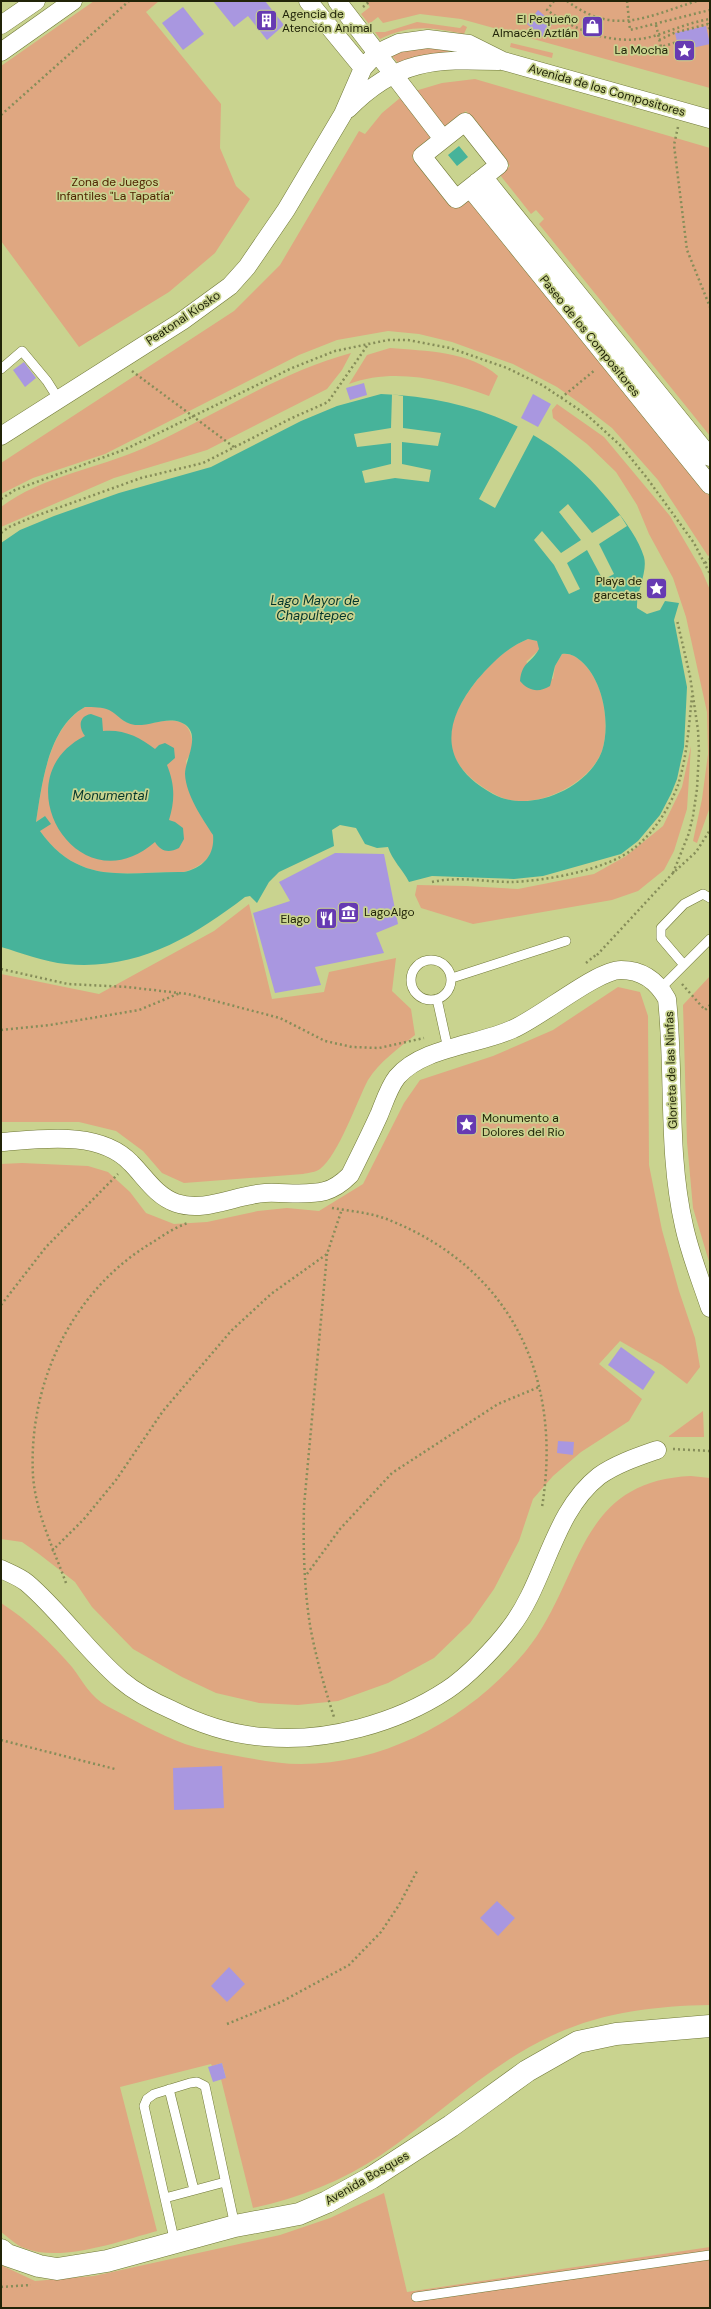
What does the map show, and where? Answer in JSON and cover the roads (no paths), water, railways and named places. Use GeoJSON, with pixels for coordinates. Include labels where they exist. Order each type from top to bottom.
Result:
{"type":"FeatureCollection","features":[{"type":"Feature","properties":{"kind":"street"},"geometry":{"type":"LineString","coordinates":[[1,25],[36,1]]}},
{"type":"Feature","properties":{"kind":"street"},"geometry":{"type":"LineString","coordinates":[[1,52],[73,1]]}},
{"type":"Feature","properties":{"kind":"street"},"geometry":{"type":"LineString","coordinates":[[308,1],[362,68]]}},
{"type":"Feature","properties":{"kind":"street"},"geometry":{"type":"LineString","coordinates":[[337,1],[443,139]]}},
{"type":"Feature","properties":{"kind":"street","name":"Avenida de los Compositores"},"geometry":{"type":"LineString","coordinates":[[362,68],[378,54],[399,43],[428,39],[443,40],[469,44],[503,61],[710,119]]}},
{"type":"Feature","properties":{"kind":"street","name":"Avenida de los Compositores"},"geometry":{"type":"LineString","coordinates":[[343,114],[369,89],[393,74],[436,61],[503,61]]}},
{"type":"Feature","properties":{"kind":"street","name":"Peatonal Kiosko"},"geometry":{"type":"LineString","coordinates":[[1,436],[212,301],[248,267],[286,210],[343,114],[362,68]]}},
{"type":"Feature","properties":{"kind":"street"},"geometry":{"type":"LineString","coordinates":[[465,122],[499,165],[456,199],[422,156],[443,139],[465,122]]}},
{"type":"Feature","properties":{"kind":"street","name":"Paseo de los Compositores"},"geometry":{"type":"LineString","coordinates":[[474,185],[483,189],[489,184],[710,457]]}},
{"type":"Feature","properties":{"kind":"street","name":"Paseo de los Compositores"},"geometry":{"type":"LineString","coordinates":[[474,185],[609,359],[710,485]]}},
{"type":"Feature","properties":{"kind":"street"},"geometry":{"type":"LineString","coordinates":[[1,1142],[39,1139],[86,1141],[117,1151],[130,1162],[162,1196],[176,1203],[196,1206],[264,1194],[324,1191],[340,1185],[350,1175],[397,1077],[410,1065],[446,1041],[493,1037],[532,1020],[595,978],[620,970],[638,972],[662,988]]}},
{"type":"Feature","properties":{"kind":"street","name":"Glorieta de las Ninfas"},"geometry":{"type":"LineString","coordinates":[[662,988],[668,998],[674,1140],[679,1198],[684,1227],[710,1308]]}},
{"type":"Feature","properties":{"kind":"street"},"geometry":{"type":"LineString","coordinates":[[1,1569],[26,1581],[122,1681],[171,1710],[210,1726],[265,1738],[311,1737],[338,1733],[398,1715],[447,1690],[486,1655],[510,1628],[534,1591],[561,1525],[584,1490],[600,1476],[628,1460],[657,1450]]}},
{"type":"Feature","properties":{"kind":"street","name":"Avenida Bosques"},"geometry":{"type":"LineString","coordinates":[[1,2250],[7,2255],[39,2266],[57,2269],[101,2262],[235,2226],[299,2214],[327,2202],[371,2178],[451,2126],[527,2071],[578,2042],[616,2034],[710,2026]]}},
{"type":"Feature","properties":{"kind":"lane"},"geometry":{"type":"LineString","coordinates":[[1,369],[22,351],[47,380],[59,400]]}},
{"type":"Feature","properties":{"kind":"lane"},"geometry":{"type":"LineString","coordinates":[[684,964],[661,938],[661,928],[684,904],[703,894],[710,898]]}},
{"type":"Feature","properties":{"kind":"lane"},"geometry":{"type":"LineString","coordinates":[[662,988],[710,939]]}},
{"type":"Feature","properties":{"kind":"lane"},"geometry":{"type":"LineString","coordinates":[[452,978],[566,941]]}},
{"type":"Feature","properties":{"kind":"lane"},"geometry":{"type":"LineString","coordinates":[[424,961],[436,961],[448,968],[452,978],[449,991],[437,999],[423,999],[416,995],[410,980],[411,973],[417,965],[424,961]]}},
{"type":"Feature","properties":{"kind":"lane"},"geometry":{"type":"LineString","coordinates":[[437,999],[446,1041]]}},
{"type":"Feature","properties":{"kind":"lane"},"geometry":{"type":"LineString","coordinates":[[175,2243],[144,2106],[147,2099],[154,2094],[169,2089],[197,2082],[205,2086],[235,2226]]}},
{"type":"Feature","properties":{"kind":"lane"},"geometry":{"type":"LineString","coordinates":[[169,2089],[194,2190]]}},
{"type":"Feature","properties":{"kind":"lane"},"geometry":{"type":"LineString","coordinates":[[165,2198],[226,2182]]}},
{"type":"Feature","properties":{"kind":"lane"},"geometry":{"type":"LineString","coordinates":[[416,2297],[710,2255]]}},
{"type":"Feature","properties":{"kind":"water"},"geometry":{"type":"Polygon","coordinates":[[[459,146],[468,157],[457,166],[448,155],[459,146]]]}},
{"type":"Feature","properties":{"kind":"water","name":"Lago Mayor de Chapultepec"},"geometry":{"type":"Polygon","coordinates":[[[381,394],[416,397],[481,411],[540,439],[566,458],[591,480],[614,507],[635,537],[644,557],[645,563],[638,595],[637,608],[647,614],[660,610],[665,601],[679,603],[674,620],[687,687],[684,747],[677,779],[660,815],[638,841],[621,854],[543,876],[514,879],[432,876],[409,882],[392,856],[388,847],[377,848],[365,844],[356,828],[340,825],[332,830],[334,846],[279,872],[269,882],[257,903],[250,896],[245,897],[204,926],[183,938],[139,957],[91,965],[66,964],[41,959],[1,947],[1,543],[20,530],[54,516],[119,493],[211,467],[301,421],[337,406],[381,394]],[[528,639],[506,651],[477,680],[465,697],[452,728],[452,743],[455,757],[463,770],[476,783],[493,794],[507,799],[523,801],[540,799],[556,794],[571,787],[584,777],[595,765],[602,751],[606,728],[600,690],[589,669],[574,656],[570,654],[562,654],[555,666],[550,686],[542,690],[530,689],[520,681],[521,674],[525,666],[539,649],[537,641],[528,639]],[[85,707],[73,716],[63,728],[55,742],[49,758],[44,774],[36,822],[45,816],[51,824],[40,831],[55,849],[71,861],[88,868],[105,872],[184,872],[202,864],[212,849],[213,835],[195,806],[186,782],[186,768],[192,746],[191,732],[187,726],[180,722],[169,720],[135,725],[127,723],[106,709],[98,707],[85,707]]]}},
{"type":"Feature","properties":{"kind":"water","name":"Monumental"},"geometry":{"type":"Polygon","coordinates":[[[91,714],[102,718],[103,731],[117,731],[131,735],[155,749],[159,745],[165,743],[174,748],[175,758],[167,765],[173,786],[173,799],[169,820],[175,822],[183,828],[184,839],[179,848],[172,851],[166,851],[160,848],[155,842],[126,858],[100,860],[77,849],[59,830],[49,806],[49,780],[60,755],[85,736],[81,729],[81,722],[84,717],[91,714]]]}},
{"type":"Feature","properties":{"kind":"place","name":"Agencia de Atención Animal"},"geometry":{"type":"Point","coordinates":[266,21]}},
{"type":"Feature","properties":{"kind":"place","name":"El Pequeño Almacén Aztlán"},"geometry":{"type":"Point","coordinates":[593,26]}},
{"type":"Feature","properties":{"kind":"place","name":"La Mocha"},"geometry":{"type":"Point","coordinates":[684,50]}},
{"type":"Feature","properties":{"kind":"place","name":"Playa de garcetas"},"geometry":{"type":"Point","coordinates":[657,588]}},
{"type":"Feature","properties":{"kind":"place","name":"LagoAlgo"},"geometry":{"type":"Point","coordinates":[349,912]}},
{"type":"Feature","properties":{"kind":"place","name":"Elago"},"geometry":{"type":"Point","coordinates":[326,919]}},
{"type":"Feature","properties":{"kind":"place","name":"Monumento a Dolores del Rio"},"geometry":{"type":"Point","coordinates":[467,1125]}},
{"type":"Feature","properties":{"kind":"park label","name":"Zona de Juegos Infantiles \"La Tapatía\""},"geometry":{"type":"Point","coordinates":[115,189]}}]}
